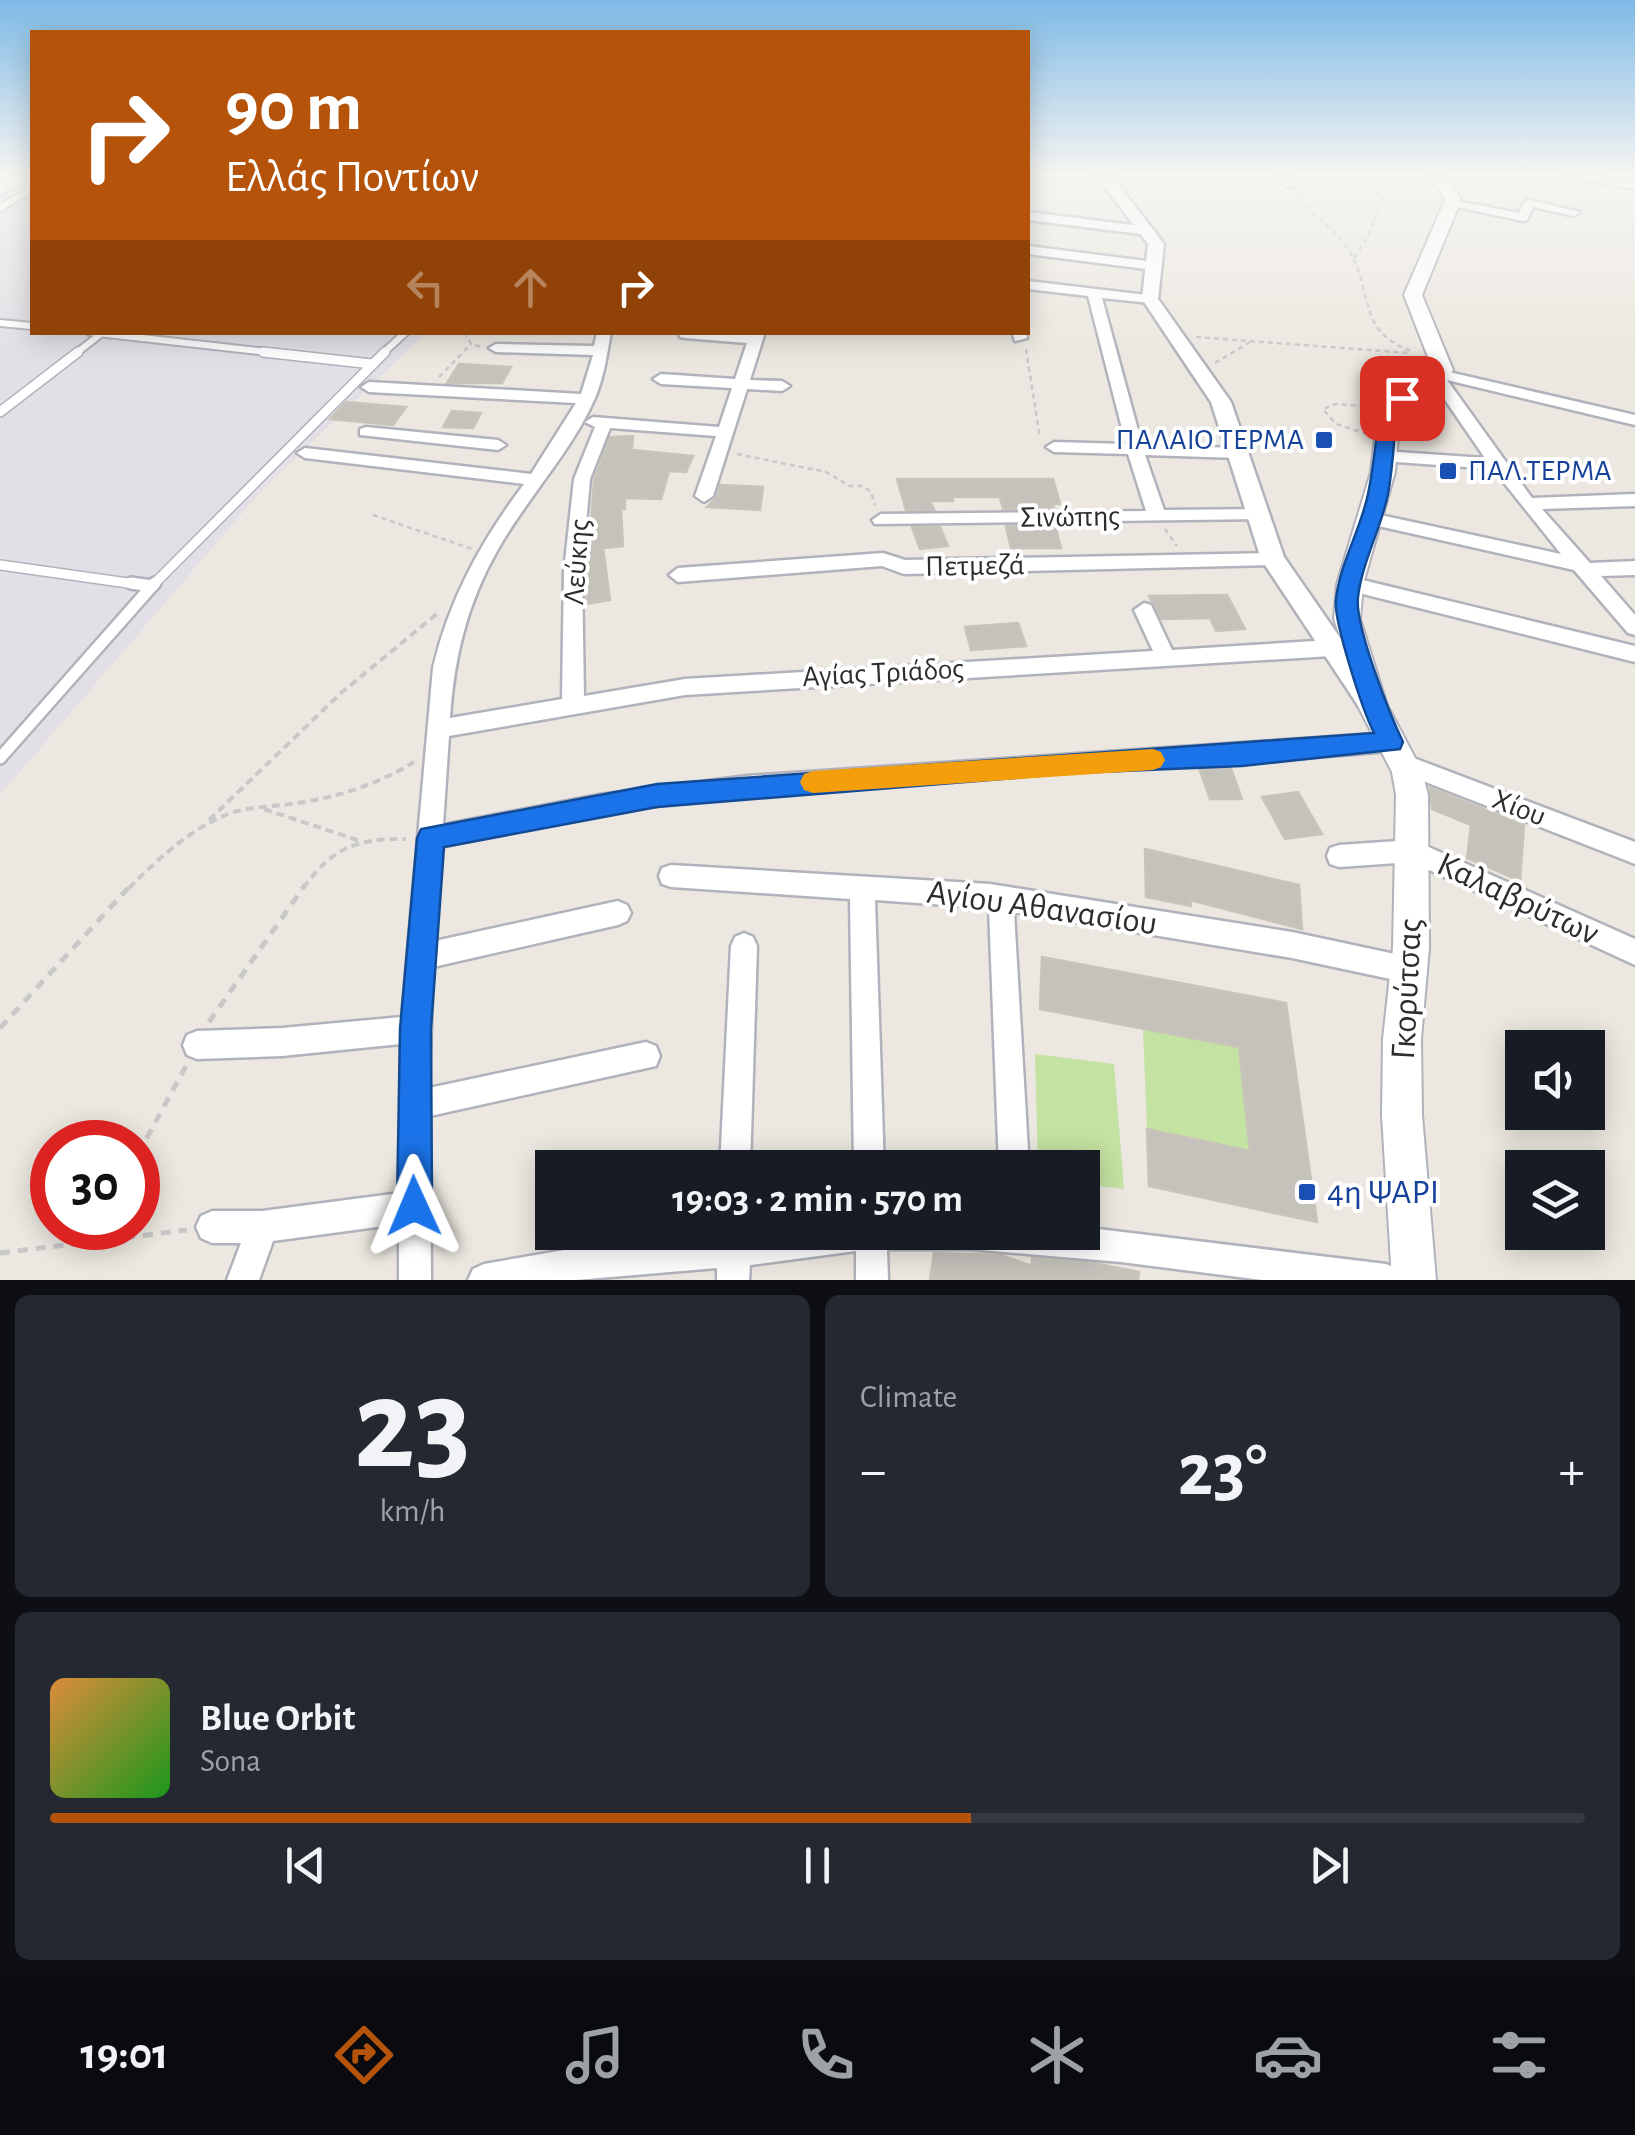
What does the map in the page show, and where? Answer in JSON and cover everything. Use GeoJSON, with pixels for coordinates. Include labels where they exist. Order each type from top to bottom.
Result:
{"type":"FeatureCollection","features":[{"type":"Feature","properties":{"kind":"main road"},"geometry":{"type":"LineString","coordinates":[[1350,584],[1371,519],[1389,408],[1439,376],[1441,363],[1414,295],[1439,235]]}},
{"type":"Feature","properties":{"kind":"main road","name":"Γκορύτσας"},"geometry":{"type":"LineString","coordinates":[[1350,584],[1347,618],[1363,662],[1372,706],[1397,752],[1412,794],[1402,1114],[1414,1280]]}},
{"type":"Feature","properties":{"kind":"street"},"geometry":{"type":"LineString","coordinates":[[1151,235],[1156,244],[1150,299],[1222,402],[1274,559],[1372,706]]}},
{"type":"Feature","properties":{"kind":"street"},"geometry":{"type":"LineString","coordinates":[[1030,250],[1154,266]]}},
{"type":"Feature","properties":{"kind":"street"},"geometry":{"type":"LineString","coordinates":[[1030,285],[1150,299]]}},
{"type":"Feature","properties":{"kind":"street"},"geometry":{"type":"LineString","coordinates":[[1094,292],[1157,517]]}},
{"type":"Feature","properties":{"kind":"street"},"geometry":{"type":"LineString","coordinates":[[415,1280],[416,1029],[437,739],[450,640],[469,587],[487,552],[588,399],[604,335]]}},
{"type":"Feature","properties":{"kind":"street"},"geometry":{"type":"LineString","coordinates":[[704,496],[756,336],[720,335]]}},
{"type":"Feature","properties":{"kind":"street"},"geometry":{"type":"LineString","coordinates":[[496,348],[602,351]]}},
{"type":"Feature","properties":{"kind":"street"},"geometry":{"type":"LineString","coordinates":[[1439,376],[1635,420]]}},
{"type":"Feature","properties":{"kind":"street"},"geometry":{"type":"LineString","coordinates":[[1439,376],[1528,504],[1635,628]]}},
{"type":"Feature","properties":{"kind":"street"},"geometry":{"type":"LineString","coordinates":[[661,379],[782,386]]}},
{"type":"Feature","properties":{"kind":"street"},"geometry":{"type":"LineString","coordinates":[[369,387],[588,399]]}},
{"type":"Feature","properties":{"kind":"street"},"geometry":{"type":"LineString","coordinates":[[576,422],[720,440]]}},
{"type":"Feature","properties":{"kind":"street","name":"Λεύκης"},"geometry":{"type":"LineString","coordinates":[[573,706],[574,572],[582,480],[604,423]]}},
{"type":"Feature","properties":{"kind":"street"},"geometry":{"type":"LineString","coordinates":[[366,432],[498,444]]}},
{"type":"Feature","properties":{"kind":"street"},"geometry":{"type":"LineString","coordinates":[[396,462],[417,437]]}},
{"type":"Feature","properties":{"kind":"street"},"geometry":{"type":"LineString","coordinates":[[1054,448],[1239,453]]}},
{"type":"Feature","properties":{"kind":"street"},"geometry":{"type":"LineString","coordinates":[[1384,448],[1497,464]]}},
{"type":"Feature","properties":{"kind":"street"},"geometry":{"type":"LineString","coordinates":[[305,453],[536,480]]}},
{"type":"Feature","properties":{"kind":"street"},"geometry":{"type":"LineString","coordinates":[[1528,504],[1635,500]]}},
{"type":"Feature","properties":{"kind":"street","name":"Σινώπης"},"geometry":{"type":"LineString","coordinates":[[880,520],[1259,515]]}},
{"type":"Feature","properties":{"kind":"street"},"geometry":{"type":"LineString","coordinates":[[1371,519],[1584,568],[1635,568]]}},
{"type":"Feature","properties":{"kind":"street","name":"Πετμεζά"},"geometry":{"type":"LineString","coordinates":[[678,576],[883,560],[904,566],[1274,559]]}},
{"type":"Feature","properties":{"kind":"street"},"geometry":{"type":"LineString","coordinates":[[1350,584],[1635,654]]}},
{"type":"Feature","properties":{"kind":"street"},"geometry":{"type":"LineString","coordinates":[[1144,610],[1166,658]]}},
{"type":"Feature","properties":{"kind":"street","name":"Αγίας Τριάδος"},"geometry":{"type":"LineString","coordinates":[[437,739],[573,706],[686,687],[1331,648]]}},
{"type":"Feature","properties":{"kind":"street"},"geometry":{"type":"LineString","coordinates":[[431,838],[657,796],[1056,764],[1397,752]]}},
{"type":"Feature","properties":{"kind":"street","name":"Χίου"},"geometry":{"type":"LineString","coordinates":[[1397,752],[1635,853]]}},
{"type":"Feature","properties":{"kind":"street","name":"Καλαβρύτων"},"geometry":{"type":"LineString","coordinates":[[1340,856],[1413,851],[1635,952]]}},
{"type":"Feature","properties":{"kind":"street","name":"Αγίου Αθανασίου"},"geometry":{"type":"LineString","coordinates":[[671,876],[1001,898],[1292,946],[1409,970]]}},
{"type":"Feature","properties":{"kind":"street"},"geometry":{"type":"LineString","coordinates":[[862,887],[869,1150]]}},
{"type":"Feature","properties":{"kind":"street"},"geometry":{"type":"LineString","coordinates":[[1001,898],[1013,1150]]}},
{"type":"Feature","properties":{"kind":"street"},"geometry":{"type":"LineString","coordinates":[[421,956],[618,913]]}},
{"type":"Feature","properties":{"kind":"street"},"geometry":{"type":"LineString","coordinates":[[735,1150],[744,946]]}},
{"type":"Feature","properties":{"kind":"street"},"geometry":{"type":"LineString","coordinates":[[197,1045],[282,1042],[416,1029]]}},
{"type":"Feature","properties":{"kind":"street"},"geometry":{"type":"LineString","coordinates":[[415,1105],[646,1056]]}},
{"type":"Feature","properties":{"kind":"street"},"geometry":{"type":"LineString","coordinates":[[212,1227],[262,1227],[414,1206]]}},
{"type":"Feature","properties":{"kind":"street"},"geometry":{"type":"LineString","coordinates":[[243,1280],[262,1227]]}},
{"type":"Feature","properties":{"kind":"street"},"geometry":{"type":"LineString","coordinates":[[1100,1244],[1299,1266],[1386,1280]]}},
{"type":"Feature","properties":{"kind":"street"},"geometry":{"type":"LineString","coordinates":[[484,1280],[576,1264],[760,1250]]}},
{"type":"Feature","properties":{"kind":"street"},"geometry":{"type":"LineString","coordinates":[[871,1250],[872,1280]]}},
{"type":"Feature","properties":{"kind":"lane"},"geometry":{"type":"LineString","coordinates":[[0,323],[30,326]]}},
{"type":"Feature","properties":{"kind":"lane"},"geometry":{"type":"LineString","coordinates":[[0,412],[99,335]]}},
{"type":"Feature","properties":{"kind":"lane"},"geometry":{"type":"LineString","coordinates":[[119,335],[372,364]]}},
{"type":"Feature","properties":{"kind":"lane"},"geometry":{"type":"LineString","coordinates":[[0,758],[152,586],[403,335]]}},
{"type":"Feature","properties":{"kind":"lane"},"geometry":{"type":"LineString","coordinates":[[0,565],[152,586]]}},
{"type":"Feature","properties":{"kind":"path"},"geometry":{"type":"LineString","coordinates":[[1333,235],[1349,250],[1354,274],[1366,296],[1368,319],[1382,336],[1388,352]]}},
{"type":"Feature","properties":{"kind":"path"},"geometry":{"type":"LineString","coordinates":[[1352,260],[1371,235]]}},
{"type":"Feature","properties":{"kind":"path"},"geometry":{"type":"LineString","coordinates":[[1019,335],[1026,350],[1040,442],[1054,448]]}},
{"type":"Feature","properties":{"kind":"path"},"geometry":{"type":"LineString","coordinates":[[1174,337],[1420,354],[1382,336]]}},
{"type":"Feature","properties":{"kind":"path"},"geometry":{"type":"LineString","coordinates":[[1224,338],[1233,350]]}},
{"type":"Feature","properties":{"kind":"path"},"geometry":{"type":"LineString","coordinates":[[1200,368],[1254,341]]}},
{"type":"Feature","properties":{"kind":"path"},"geometry":{"type":"LineString","coordinates":[[428,391],[470,344]]}},
{"type":"Feature","properties":{"kind":"path"},"geometry":{"type":"LineString","coordinates":[[1384,448],[1327,418],[1323,408],[1336,404],[1389,408]]}},
{"type":"Feature","properties":{"kind":"path"},"geometry":{"type":"LineString","coordinates":[[720,440],[826,472],[850,486],[864,486],[880,520]]}},
{"type":"Feature","properties":{"kind":"path"},"geometry":{"type":"LineString","coordinates":[[373,515],[487,552]]}},
{"type":"Feature","properties":{"kind":"path"},"geometry":{"type":"LineString","coordinates":[[1157,517],[1187,562]]}},
{"type":"Feature","properties":{"kind":"path"},"geometry":{"type":"LineString","coordinates":[[0,1028],[172,847],[206,823],[341,693],[469,587]]}},
{"type":"Feature","properties":{"kind":"path"},"geometry":{"type":"LineString","coordinates":[[206,823],[232,812],[354,790],[398,772],[437,739]]}},
{"type":"Feature","properties":{"kind":"path"},"geometry":{"type":"LineString","coordinates":[[262,808],[360,840],[431,838]]}},
{"type":"Feature","properties":{"kind":"path"},"geometry":{"type":"LineString","coordinates":[[156,1120],[208,1022],[308,882],[336,851],[360,840]]}},
{"type":"Feature","properties":{"kind":"path"},"geometry":{"type":"LineString","coordinates":[[160,1235],[212,1227]]}},
{"type":"Feature","properties":{"kind":"path"},"geometry":{"type":"LineString","coordinates":[[0,1253],[32,1250]]}},
{"type":"Feature","properties":{"kind":"shaded area"},"geometry":{"type":"Polygon","coordinates":[[[0,235],[30,235],[30,335],[424,335],[263,489],[0,795],[0,235]]]}},
{"type":"Feature","properties":{"kind":"green space"},"geometry":{"type":"Polygon","coordinates":[[[1143,1028],[1239,1047],[1250,1151],[1147,1129],[1143,1028]]]}},
{"type":"Feature","properties":{"kind":"green space"},"geometry":{"type":"Polygon","coordinates":[[[1035,1054],[1114,1064],[1124,1189],[1100,1186],[1100,1150],[1038,1150],[1035,1054]]]}},
{"type":"Feature","properties":{"kind":"building"},"geometry":{"type":"Polygon","coordinates":[[[459,364],[511,367],[502,383],[447,383],[459,364]]]}},
{"type":"Feature","properties":{"kind":"building"},"geometry":{"type":"Polygon","coordinates":[[[346,402],[406,407],[393,425],[330,419],[346,402]]]}},
{"type":"Feature","properties":{"kind":"building"},"geometry":{"type":"Polygon","coordinates":[[[452,411],[481,413],[473,428],[443,427],[452,411]]]}},
{"type":"Feature","properties":{"kind":"building"},"geometry":{"type":"Polygon","coordinates":[[[633,436],[632,450],[693,456],[686,472],[669,471],[661,499],[625,498],[625,509],[621,509],[623,546],[603,548],[610,600],[586,604],[594,480],[610,437],[633,436]]]}},
{"type":"Feature","properties":{"kind":"building"},"geometry":{"type":"Polygon","coordinates":[[[897,479],[1053,479],[1060,504],[1052,504],[1054,508],[1003,509],[1000,497],[952,497],[953,501],[930,501],[934,510],[906,510],[897,479]]]}},
{"type":"Feature","properties":{"kind":"building"},"geometry":{"type":"Polygon","coordinates":[[[720,485],[763,487],[760,510],[707,507],[717,497],[720,485]]]}},
{"type":"Feature","properties":{"kind":"building"},"geometry":{"type":"Polygon","coordinates":[[[1055,525],[1061,548],[1011,548],[1006,526],[1055,525]]]}},
{"type":"Feature","properties":{"kind":"building"},"geometry":{"type":"Polygon","coordinates":[[[912,527],[940,527],[948,546],[920,549],[912,527]]]}},
{"type":"Feature","properties":{"kind":"building"},"geometry":{"type":"Polygon","coordinates":[[[1227,595],[1245,629],[1216,631],[1210,618],[1161,619],[1149,596],[1227,595]]]}},
{"type":"Feature","properties":{"kind":"building"},"geometry":{"type":"Polygon","coordinates":[[[1018,623],[1026,646],[971,650],[965,627],[1018,623]]]}},
{"type":"Feature","properties":{"kind":"building"},"geometry":{"type":"Polygon","coordinates":[[[1230,766],[1242,799],[1210,799],[1199,768],[1230,766]]]}},
{"type":"Feature","properties":{"kind":"building"},"geometry":{"type":"Polygon","coordinates":[[[1430,788],[1524,825],[1520,881],[1467,858],[1471,825],[1432,809],[1430,788]]]}},
{"type":"Feature","properties":{"kind":"building"},"geometry":{"type":"Polygon","coordinates":[[[1298,792],[1322,834],[1285,839],[1262,797],[1298,792]]]}},
{"type":"Feature","properties":{"kind":"building"},"geometry":{"type":"Polygon","coordinates":[[[1145,849],[1299,885],[1302,929],[1190,900],[1191,906],[1146,897],[1145,849]]]}},
{"type":"Feature","properties":{"kind":"building"},"geometry":{"type":"Polygon","coordinates":[[[1042,957],[1286,1003],[1317,1222],[1149,1186],[1147,1129],[1250,1151],[1239,1047],[1040,1009],[1042,957]]]}},
{"type":"Feature","properties":{"kind":"building"},"geometry":{"type":"Polygon","coordinates":[[[934,1253],[1001,1255],[1032,1266],[1032,1258],[1094,1263],[1139,1272],[1138,1280],[930,1280],[934,1253]]]}},
{"type":"Feature","properties":{"kind":"slow traffic"},"geometry":{"type":"LineString","coordinates":[[813,782],[1153,760]]}},
{"type":"Feature","properties":{"kind":"place","name":"ΠΑΛΑΙΟ ΤΕΡΜΑ"},"geometry":{"type":"Point","coordinates":[1324,440]}},
{"type":"Feature","properties":{"kind":"place","name":"ΠΑΛ.ΤΕΡΜΑ"},"geometry":{"type":"Point","coordinates":[1448,471]}},
{"type":"Feature","properties":{"kind":"place","name":"4η ΨΑΡΙ"},"geometry":{"type":"Point","coordinates":[1307,1192]}},
{"type":"Feature","properties":{"kind":"route"},"geometry":{"type":"LineString","coordinates":[[414,1206],[416,1029],[431,838],[657,796],[1075,763],[1242,756],[1391,742],[1372,706],[1363,662],[1347,618],[1346,598],[1378,496],[1389,408],[1402,398]]}}]}
